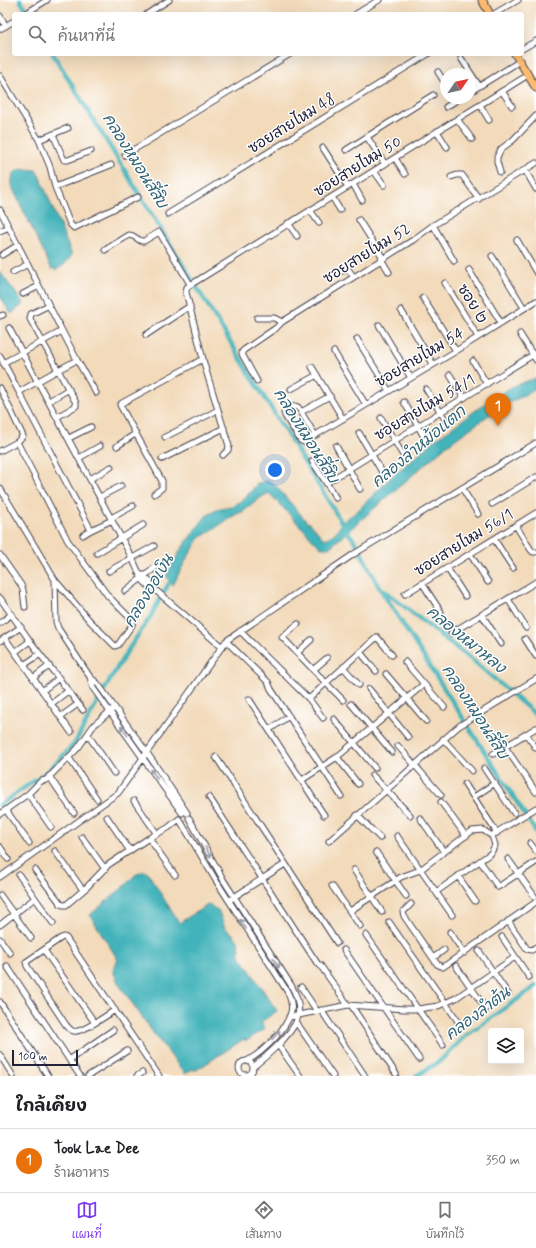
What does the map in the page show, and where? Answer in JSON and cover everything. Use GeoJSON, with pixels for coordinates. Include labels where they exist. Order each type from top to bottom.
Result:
{"type":"FeatureCollection","features":[{"type":"Feature","properties":{"kind":"main road"},"geometry":{"type":"LineString","coordinates":[[482,0],[489,12]]}},
{"type":"Feature","properties":{"kind":"main road"},"geometry":{"type":"LineString","coordinates":[[516,56],[536,88]]}},
{"type":"Feature","properties":{"kind":"street"},"geometry":{"type":"LineString","coordinates":[[28,12],[47,0]]}},
{"type":"Feature","properties":{"kind":"street"},"geometry":{"type":"LineString","coordinates":[[149,12],[169,0]]}},
{"type":"Feature","properties":{"kind":"street"},"geometry":{"type":"LineString","coordinates":[[359,12],[379,0]]}},
{"type":"Feature","properties":{"kind":"street"},"geometry":{"type":"LineString","coordinates":[[497,12],[518,0]]}},
{"type":"Feature","properties":{"kind":"street"},"geometry":{"type":"LineString","coordinates":[[0,16],[6,26]]}},
{"type":"Feature","properties":{"kind":"street"},"geometry":{"type":"LineString","coordinates":[[0,29],[12,22]]}},
{"type":"Feature","properties":{"kind":"street"},"geometry":{"type":"LineString","coordinates":[[524,48],[536,41]]}},
{"type":"Feature","properties":{"kind":"street"},"geometry":{"type":"LineString","coordinates":[[125,155],[287,56]]}},
{"type":"Feature","properties":{"kind":"street","name":"ซอยสายไหม 48"},"geometry":{"type":"LineString","coordinates":[[168,214],[425,56]]}},
{"type":"Feature","properties":{"kind":"street"},"geometry":{"type":"LineString","coordinates":[[461,58],[479,86]]}},
{"type":"Feature","properties":{"kind":"street"},"geometry":{"type":"LineString","coordinates":[[476,88],[520,61]]}},
{"type":"Feature","properties":{"kind":"street","name":"ซอยสายไหม 50"},"geometry":{"type":"LineString","coordinates":[[191,284],[528,75]]}},
{"type":"Feature","properties":{"kind":"street"},"geometry":{"type":"LineString","coordinates":[[0,76],[39,140],[50,167],[55,187],[70,224],[74,228],[138,197]]}},
{"type":"Feature","properties":{"kind":"street"},"geometry":{"type":"LineString","coordinates":[[502,91],[512,106]]}},
{"type":"Feature","properties":{"kind":"street"},"geometry":{"type":"LineString","coordinates":[[346,150],[432,95]]}},
{"type":"Feature","properties":{"kind":"street"},"geometry":{"type":"LineString","coordinates":[[446,107],[450,104]]}},
{"type":"Feature","properties":{"kind":"street"},"geometry":{"type":"LineString","coordinates":[[480,105],[489,120]]}},
{"type":"Feature","properties":{"kind":"street"},"geometry":{"type":"LineString","coordinates":[[500,172],[497,157],[500,149],[513,140],[536,116]]}},
{"type":"Feature","properties":{"kind":"street"},"geometry":{"type":"LineString","coordinates":[[457,119],[472,139]]}},
{"type":"Feature","properties":{"kind":"street"},"geometry":{"type":"LineString","coordinates":[[39,140],[68,128]]}},
{"type":"Feature","properties":{"kind":"street"},"geometry":{"type":"LineString","coordinates":[[437,132],[447,147]]}},
{"type":"Feature","properties":{"kind":"street"},"geometry":{"type":"LineString","coordinates":[[53,134],[64,160],[68,160],[91,151]]}},
{"type":"Feature","properties":{"kind":"street"},"geometry":{"type":"LineString","coordinates":[[367,136],[385,164]]}},
{"type":"Feature","properties":{"kind":"street"},"geometry":{"type":"LineString","coordinates":[[323,148],[362,200]]}},
{"type":"Feature","properties":{"kind":"street"},"geometry":{"type":"LineString","coordinates":[[395,158],[405,174]]}},
{"type":"Feature","properties":{"kind":"street","name":"ซอยสายไหม 52"},"geometry":{"type":"LineString","coordinates":[[257,381],[242,352],[282,322],[353,276],[536,163]]}},
{"type":"Feature","properties":{"kind":"street"},"geometry":{"type":"LineString","coordinates":[[55,187],[111,165]]}},
{"type":"Feature","properties":{"kind":"street"},"geometry":{"type":"LineString","coordinates":[[525,170],[536,189]]}},
{"type":"Feature","properties":{"kind":"street"},"geometry":{"type":"LineString","coordinates":[[374,171],[384,185]]}},
{"type":"Feature","properties":{"kind":"street"},"geometry":{"type":"LineString","coordinates":[[451,177],[462,175],[479,199]]}},
{"type":"Feature","properties":{"kind":"street"},"geometry":{"type":"LineString","coordinates":[[332,196],[340,210]]}},
{"type":"Feature","properties":{"kind":"street"},"geometry":{"type":"LineString","coordinates":[[0,210],[77,360],[96,393]]}},
{"type":"Feature","properties":{"kind":"street"},"geometry":{"type":"LineString","coordinates":[[310,210],[319,223]]}},
{"type":"Feature","properties":{"kind":"street"},"geometry":{"type":"LineString","coordinates":[[359,220],[389,272]]}},
{"type":"Feature","properties":{"kind":"street"},"geometry":{"type":"LineString","coordinates":[[288,223],[297,236]]}},
{"type":"Feature","properties":{"kind":"street"},"geometry":{"type":"LineString","coordinates":[[433,226],[454,261]]}},
{"type":"Feature","properties":{"kind":"street"},"geometry":{"type":"LineString","coordinates":[[0,231],[9,227]]}},
{"type":"Feature","properties":{"kind":"street"},"geometry":{"type":"LineString","coordinates":[[105,250],[129,235],[138,240],[144,241],[159,232],[191,284],[186,289],[203,359],[229,446],[228,450],[223,455]]}},
{"type":"Feature","properties":{"kind":"street"},"geometry":{"type":"LineString","coordinates":[[517,240],[536,272]]}},
{"type":"Feature","properties":{"kind":"street"},"geometry":{"type":"LineString","coordinates":[[2,254],[18,245]]}},
{"type":"Feature","properties":{"kind":"street"},"geometry":{"type":"LineString","coordinates":[[492,256],[524,308]]}},
{"type":"Feature","properties":{"kind":"street"},"geometry":{"type":"LineString","coordinates":[[12,272],[28,264]]}},
{"type":"Feature","properties":{"kind":"street"},"geometry":{"type":"LineString","coordinates":[[342,271],[348,269],[353,276]]}},
{"type":"Feature","properties":{"kind":"street"},"geometry":{"type":"LineString","coordinates":[[469,270],[501,323]]}},
{"type":"Feature","properties":{"kind":"street","name":"ซอย ๒"},"geometry":{"type":"LineString","coordinates":[[445,283],[478,337]]}},
{"type":"Feature","properties":{"kind":"street"},"geometry":{"type":"LineString","coordinates":[[23,294],[39,286]]}},
{"type":"Feature","properties":{"kind":"street"},"geometry":{"type":"LineString","coordinates":[[423,298],[456,351]]}},
{"type":"Feature","properties":{"kind":"street","name":"ซอยสายไหม 54"},"geometry":{"type":"LineString","coordinates":[[301,412],[298,407],[295,406],[284,413],[303,442],[456,351],[536,301]]}},
{"type":"Feature","properties":{"kind":"street"},"geometry":{"type":"LineString","coordinates":[[49,305],[31,314],[29,317],[76,403],[76,406],[57,418]]}},
{"type":"Feature","properties":{"kind":"street"},"geometry":{"type":"LineString","coordinates":[[146,335],[190,306]]}},
{"type":"Feature","properties":{"kind":"street"},"geometry":{"type":"LineString","coordinates":[[400,310],[433,364]]}},
{"type":"Feature","properties":{"kind":"street"},"geometry":{"type":"LineString","coordinates":[[258,318],[274,318],[282,322]]}},
{"type":"Feature","properties":{"kind":"street"},"geometry":{"type":"LineString","coordinates":[[379,325],[411,378]]}},
{"type":"Feature","properties":{"kind":"street"},"geometry":{"type":"LineString","coordinates":[[8,328],[49,400],[57,418],[142,576],[151,582],[153,588],[222,647]]}},
{"type":"Feature","properties":{"kind":"street"},"geometry":{"type":"LineString","coordinates":[[4,363],[62,331]]}},
{"type":"Feature","properties":{"kind":"street"},"geometry":{"type":"LineString","coordinates":[[520,334],[534,354],[536,360]]}},
{"type":"Feature","properties":{"kind":"street"},"geometry":{"type":"LineString","coordinates":[[357,339],[389,391]]}},
{"type":"Feature","properties":{"kind":"street"},"geometry":{"type":"LineString","coordinates":[[334,352],[366,405]]}},
{"type":"Feature","properties":{"kind":"street","name":"ซอยสายไหม 54/1"},"geometry":{"type":"LineString","coordinates":[[326,483],[534,354]]}},
{"type":"Feature","properties":{"kind":"street"},"geometry":{"type":"LineString","coordinates":[[0,356],[91,530]]}},
{"type":"Feature","properties":{"kind":"street"},"geometry":{"type":"LineString","coordinates":[[154,494],[162,488],[162,481],[120,405],[203,359]]}},
{"type":"Feature","properties":{"kind":"street"},"geometry":{"type":"LineString","coordinates":[[19,392],[77,360]]}},
{"type":"Feature","properties":{"kind":"street"},"geometry":{"type":"LineString","coordinates":[[473,361],[487,384]]}},
{"type":"Feature","properties":{"kind":"street"},"geometry":{"type":"LineString","coordinates":[[312,367],[343,418]]}},
{"type":"Feature","properties":{"kind":"street"},"geometry":{"type":"LineString","coordinates":[[291,389],[317,375]]}},
{"type":"Feature","properties":{"kind":"street"},"geometry":{"type":"LineString","coordinates":[[450,375],[464,398]]}},
{"type":"Feature","properties":{"kind":"street"},"geometry":{"type":"LineString","coordinates":[[0,388],[23,434],[22,438],[17,442],[1,449]]}},
{"type":"Feature","properties":{"kind":"street"},"geometry":{"type":"LineString","coordinates":[[49,400],[69,389]]}},
{"type":"Feature","properties":{"kind":"street"},"geometry":{"type":"LineString","coordinates":[[426,389],[448,424]]}},
{"type":"Feature","properties":{"kind":"street"},"geometry":{"type":"LineString","coordinates":[[315,435],[301,412],[330,396]]}},
{"type":"Feature","properties":{"kind":"street"},"geometry":{"type":"LineString","coordinates":[[404,402],[427,442]]}},
{"type":"Feature","properties":{"kind":"street"},"geometry":{"type":"LineString","coordinates":[[165,437],[218,410]]}},
{"type":"Feature","properties":{"kind":"street"},"geometry":{"type":"LineString","coordinates":[[381,418],[404,456]]}},
{"type":"Feature","properties":{"kind":"street"},"geometry":{"type":"LineString","coordinates":[[69,438],[91,426]]}},
{"type":"Feature","properties":{"kind":"street"},"geometry":{"type":"LineString","coordinates":[[162,459],[224,428]]}},
{"type":"Feature","properties":{"kind":"street"},"geometry":{"type":"LineString","coordinates":[[359,432],[382,472]]}},
{"type":"Feature","properties":{"kind":"street"},"geometry":{"type":"LineString","coordinates":[[117,446],[135,434]]}},
{"type":"Feature","properties":{"kind":"street"},"geometry":{"type":"LineString","coordinates":[[0,488],[55,580],[90,621],[114,646],[118,645],[132,625],[133,620],[108,596],[68,541],[17,442]]}},
{"type":"Feature","properties":{"kind":"street"},"geometry":{"type":"LineString","coordinates":[[0,877],[115,797],[226,640],[354,554],[536,443]]}},
{"type":"Feature","properties":{"kind":"street"},"geometry":{"type":"LineString","coordinates":[[79,458],[100,446]]}},
{"type":"Feature","properties":{"kind":"street"},"geometry":{"type":"LineString","coordinates":[[336,446],[360,489]]}},
{"type":"Feature","properties":{"kind":"street"},"geometry":{"type":"LineString","coordinates":[[312,461],[336,498]]}},
{"type":"Feature","properties":{"kind":"street"},"geometry":{"type":"LineString","coordinates":[[90,479],[111,467]]}},
{"type":"Feature","properties":{"kind":"street"},"geometry":{"type":"LineString","coordinates":[[492,504],[536,477]]}},
{"type":"Feature","properties":{"kind":"street"},"geometry":{"type":"LineString","coordinates":[[100,497],[121,486]]}},
{"type":"Feature","properties":{"kind":"street"},"geometry":{"type":"LineString","coordinates":[[462,488],[478,514]]}},
{"type":"Feature","properties":{"kind":"street"},"geometry":{"type":"LineString","coordinates":[[82,535],[133,506]]}},
{"type":"Feature","properties":{"kind":"street","name":"ซอยสายไหม 56/1"},"geometry":{"type":"LineString","coordinates":[[405,594],[536,513]]}},
{"type":"Feature","properties":{"kind":"street"},"geometry":{"type":"LineString","coordinates":[[97,553],[144,525]]}},
{"type":"Feature","properties":{"kind":"street"},"geometry":{"type":"LineString","coordinates":[[516,526],[531,550],[536,552]]}},
{"type":"Feature","properties":{"kind":"street"},"geometry":{"type":"LineString","coordinates":[[494,539],[513,568]]}},
{"type":"Feature","properties":{"kind":"street"},"geometry":{"type":"LineString","coordinates":[[109,571],[154,546]]}},
{"type":"Feature","properties":{"kind":"street"},"geometry":{"type":"LineString","coordinates":[[470,554],[488,582]]}},
{"type":"Feature","properties":{"kind":"street"},"geometry":{"type":"LineString","coordinates":[[0,555],[21,584],[23,590],[24,607]]}},
{"type":"Feature","properties":{"kind":"street"},"geometry":{"type":"LineString","coordinates":[[125,591],[142,576],[160,564]]}},
{"type":"Feature","properties":{"kind":"street"},"geometry":{"type":"LineString","coordinates":[[447,568],[465,596]]}},
{"type":"Feature","properties":{"kind":"street"},"geometry":{"type":"LineString","coordinates":[[35,870],[63,905],[66,905],[108,865],[149,838],[180,821],[186,822],[186,815],[104,704],[97,688],[58,628],[56,622],[55,580]]}},
{"type":"Feature","properties":{"kind":"street"},"geometry":{"type":"LineString","coordinates":[[422,583],[441,612]]}},
{"type":"Feature","properties":{"kind":"street"},"geometry":{"type":"LineString","coordinates":[[451,633],[535,584]]}},
{"type":"Feature","properties":{"kind":"street"},"geometry":{"type":"LineString","coordinates":[[508,599],[526,628]]}},
{"type":"Feature","properties":{"kind":"street"},"geometry":{"type":"LineString","coordinates":[[1,601],[83,710]]}},
{"type":"Feature","properties":{"kind":"street"},"geometry":{"type":"LineString","coordinates":[[0,623],[12,614]]}},
{"type":"Feature","properties":{"kind":"street"},"geometry":{"type":"LineString","coordinates":[[482,615],[502,644]]}},
{"type":"Feature","properties":{"kind":"street"},"geometry":{"type":"LineString","coordinates":[[298,624],[282,637],[343,700]]}},
{"type":"Feature","properties":{"kind":"street"},"geometry":{"type":"LineString","coordinates":[[20,627],[2,640],[15,652],[71,732]]}},
{"type":"Feature","properties":{"kind":"street"},"geometry":{"type":"LineString","coordinates":[[240,631],[309,699],[323,718]]}},
{"type":"Feature","properties":{"kind":"street"},"geometry":{"type":"LineString","coordinates":[[309,699],[377,637],[392,655]]}},
{"type":"Feature","properties":{"kind":"street"},"geometry":{"type":"LineString","coordinates":[[525,639],[536,656]]}},
{"type":"Feature","properties":{"kind":"street"},"geometry":{"type":"LineString","coordinates":[[226,640],[268,682],[271,689],[341,796]]}},
{"type":"Feature","properties":{"kind":"street"},"geometry":{"type":"LineString","coordinates":[[297,653],[312,640]]}},
{"type":"Feature","properties":{"kind":"street"},"geometry":{"type":"LineString","coordinates":[[15,652],[30,641]]}},
{"type":"Feature","properties":{"kind":"street"},"geometry":{"type":"LineString","coordinates":[[360,652],[376,671]]}},
{"type":"Feature","properties":{"kind":"street"},"geometry":{"type":"LineString","coordinates":[[24,665],[40,654]]}},
{"type":"Feature","properties":{"kind":"street"},"geometry":{"type":"LineString","coordinates":[[313,670],[327,658]]}},
{"type":"Feature","properties":{"kind":"street"},"geometry":{"type":"LineString","coordinates":[[405,662],[444,707]]}},
{"type":"Feature","properties":{"kind":"street"},"geometry":{"type":"LineString","coordinates":[[33,678],[49,666]]}},
{"type":"Feature","properties":{"kind":"street"},"geometry":{"type":"LineString","coordinates":[[343,668],[359,685]]}},
{"type":"Feature","properties":{"kind":"street"},"geometry":{"type":"LineString","coordinates":[[386,674],[426,721]]}},
{"type":"Feature","properties":{"kind":"street"},"geometry":{"type":"LineString","coordinates":[[42,691],[59,678]]}},
{"type":"Feature","properties":{"kind":"street"},"geometry":{"type":"LineString","coordinates":[[329,840],[443,739],[470,719],[536,679]]}},
{"type":"Feature","properties":{"kind":"street"},"geometry":{"type":"LineString","coordinates":[[302,780],[337,757],[424,684]]}},
{"type":"Feature","properties":{"kind":"street"},"geometry":{"type":"LineString","coordinates":[[97,688],[109,700],[147,753],[186,815],[234,897],[295,992],[298,1002],[297,1019],[278,1045],[253,1068],[251,1073],[247,1075],[241,1072],[240,1068],[242,1063],[264,1049],[284,1026],[292,1008],[290,996],[228,901],[180,821],[179,815],[186,815]]}},
{"type":"Feature","properties":{"kind":"street"},"geometry":{"type":"LineString","coordinates":[[369,689],[408,737]]}},
{"type":"Feature","properties":{"kind":"street"},"geometry":{"type":"LineString","coordinates":[[51,704],[68,691]]}},
{"type":"Feature","properties":{"kind":"street"},"geometry":{"type":"LineString","coordinates":[[249,699],[324,815]]}},
{"type":"Feature","properties":{"kind":"street"},"geometry":{"type":"LineString","coordinates":[[60,717],[78,704]]}},
{"type":"Feature","properties":{"kind":"street"},"geometry":{"type":"LineString","coordinates":[[351,704],[392,752]]}},
{"type":"Feature","properties":{"kind":"street"},"geometry":{"type":"LineString","coordinates":[[0,814],[28,794],[42,781],[46,780],[69,758],[88,735],[94,725],[115,708]]}},
{"type":"Feature","properties":{"kind":"street"},"geometry":{"type":"LineString","coordinates":[[269,730],[289,716]]}},
{"type":"Feature","properties":{"kind":"street"},"geometry":{"type":"LineString","coordinates":[[334,719],[375,768]]}},
{"type":"Feature","properties":{"kind":"street"},"geometry":{"type":"LineString","coordinates":[[494,754],[536,728]]}},
{"type":"Feature","properties":{"kind":"street"},"geometry":{"type":"LineString","coordinates":[[526,734],[536,748]]}},
{"type":"Feature","properties":{"kind":"street"},"geometry":{"type":"LineString","coordinates":[[88,735],[114,772]]}},
{"type":"Feature","properties":{"kind":"street"},"geometry":{"type":"LineString","coordinates":[[443,739],[472,771]]}},
{"type":"Feature","properties":{"kind":"street"},"geometry":{"type":"LineString","coordinates":[[398,746],[441,795]]}},
{"type":"Feature","properties":{"kind":"street"},"geometry":{"type":"LineString","coordinates":[[505,747],[536,792]]}},
{"type":"Feature","properties":{"kind":"street"},"geometry":{"type":"LineString","coordinates":[[216,757],[337,943]]}},
{"type":"Feature","properties":{"kind":"street"},"geometry":{"type":"LineString","coordinates":[[337,757],[358,784]]}},
{"type":"Feature","properties":{"kind":"street"},"geometry":{"type":"LineString","coordinates":[[69,758],[97,799]]}},
{"type":"Feature","properties":{"kind":"street"},"geometry":{"type":"LineString","coordinates":[[484,768],[514,812]]}},
{"type":"Feature","properties":{"kind":"street"},"geometry":{"type":"LineString","coordinates":[[372,775],[410,815]]}},
{"type":"Feature","properties":{"kind":"street"},"geometry":{"type":"LineString","coordinates":[[49,776],[74,813]]}},
{"type":"Feature","properties":{"kind":"street"},"geometry":{"type":"LineString","coordinates":[[465,784],[497,832]]}},
{"type":"Feature","properties":{"kind":"street"},"geometry":{"type":"LineString","coordinates":[[474,797],[495,784]]}},
{"type":"Feature","properties":{"kind":"street"},"geometry":{"type":"LineString","coordinates":[[28,794],[51,827]]}},
{"type":"Feature","properties":{"kind":"street"},"geometry":{"type":"LineString","coordinates":[[209,797],[318,964],[349,1005],[396,1074]]}},
{"type":"Feature","properties":{"kind":"street"},"geometry":{"type":"LineString","coordinates":[[134,801],[157,834]]}},
{"type":"Feature","properties":{"kind":"street"},"geometry":{"type":"LineString","coordinates":[[441,802],[466,836]]}},
{"type":"Feature","properties":{"kind":"street"},"geometry":{"type":"LineString","coordinates":[[492,836],[535,809]]}},
{"type":"Feature","properties":{"kind":"street"},"geometry":{"type":"LineString","coordinates":[[6,810],[29,842]]}},
{"type":"Feature","properties":{"kind":"street"},"geometry":{"type":"LineString","coordinates":[[358,815],[380,838]]}},
{"type":"Feature","properties":{"kind":"street"},"geometry":{"type":"LineString","coordinates":[[106,817],[130,851]]}},
{"type":"Feature","properties":{"kind":"street"},"geometry":{"type":"LineString","coordinates":[[420,818],[444,852]]}},
{"type":"Feature","properties":{"kind":"street"},"geometry":{"type":"LineString","coordinates":[[350,911],[401,877],[420,870],[472,831],[483,830],[492,836],[494,845],[491,853],[436,892]]}},
{"type":"Feature","properties":{"kind":"street"},"geometry":{"type":"LineString","coordinates":[[396,836],[452,915]]}},
{"type":"Feature","properties":{"kind":"street"},"geometry":{"type":"LineString","coordinates":[[82,837],[105,869]]}},
{"type":"Feature","properties":{"kind":"street"},"geometry":{"type":"LineString","coordinates":[[149,838],[175,875]]}},
{"type":"Feature","properties":{"kind":"street"},"geometry":{"type":"LineString","coordinates":[[530,843],[536,851]]}},
{"type":"Feature","properties":{"kind":"street"},"geometry":{"type":"LineString","coordinates":[[0,847],[8,859]]}},
{"type":"Feature","properties":{"kind":"street"},"geometry":{"type":"LineString","coordinates":[[55,851],[83,890]]}},
{"type":"Feature","properties":{"kind":"street"},"geometry":{"type":"LineString","coordinates":[[376,852],[406,896]]}},
{"type":"Feature","properties":{"kind":"street"},"geometry":{"type":"LineString","coordinates":[[411,904],[403,912],[404,916],[437,964],[443,967],[535,900],[508,859]]}},
{"type":"Feature","properties":{"kind":"street"},"geometry":{"type":"LineString","coordinates":[[480,861],[498,887],[536,862]]}},
{"type":"Feature","properties":{"kind":"street"},"geometry":{"type":"LineString","coordinates":[[228,901],[285,864]]}},
{"type":"Feature","properties":{"kind":"street"},"geometry":{"type":"LineString","coordinates":[[354,870],[382,912]]}},
{"type":"Feature","properties":{"kind":"street"},"geometry":{"type":"LineString","coordinates":[[19,875],[53,923]]}},
{"type":"Feature","properties":{"kind":"street"},"geometry":{"type":"LineString","coordinates":[[458,876],[475,901]]}},
{"type":"Feature","properties":{"kind":"street"},"geometry":{"type":"LineString","coordinates":[[332,886],[360,926]]}},
{"type":"Feature","properties":{"kind":"street"},"geometry":{"type":"LineString","coordinates":[[0,895],[32,938]]}},
{"type":"Feature","properties":{"kind":"street"},"geometry":{"type":"LineString","coordinates":[[0,925],[35,898]]}},
{"type":"Feature","properties":{"kind":"street"},"geometry":{"type":"LineString","coordinates":[[508,921],[527,949],[532,950],[536,946]]}},
{"type":"Feature","properties":{"kind":"street"},"geometry":{"type":"LineString","coordinates":[[389,922],[462,1027]]}},
{"type":"Feature","properties":{"kind":"street"},"geometry":{"type":"LineString","coordinates":[[450,932],[464,953]]}},
{"type":"Feature","properties":{"kind":"street"},"geometry":{"type":"LineString","coordinates":[[366,935],[443,1045]]}},
{"type":"Feature","properties":{"kind":"street"},"geometry":{"type":"LineString","coordinates":[[502,937],[529,977]]}},
{"type":"Feature","properties":{"kind":"street"},"geometry":{"type":"LineString","coordinates":[[115,1010],[95,1023],[76,1032],[72,1031],[66,1025],[26,966],[26,962],[61,938],[66,938],[160,1076]]}},
{"type":"Feature","properties":{"kind":"street"},"geometry":{"type":"LineString","coordinates":[[0,939],[10,953]]}},
{"type":"Feature","properties":{"kind":"street"},"geometry":{"type":"LineString","coordinates":[[261,951],[267,948]]}},
{"type":"Feature","properties":{"kind":"street"},"geometry":{"type":"LineString","coordinates":[[44,950],[95,1023]]}},
{"type":"Feature","properties":{"kind":"street"},"geometry":{"type":"LineString","coordinates":[[344,950],[419,1059]]}},
{"type":"Feature","properties":{"kind":"street"},"geometry":{"type":"LineString","coordinates":[[433,958],[444,950]]}},
{"type":"Feature","properties":{"kind":"street"},"geometry":{"type":"LineString","coordinates":[[479,951],[508,994]]}},
{"type":"Feature","properties":{"kind":"street"},"geometry":{"type":"LineString","coordinates":[[289,1017],[297,1019],[319,1011],[349,1005],[418,1009],[446,1003],[515,957]]}},
{"type":"Feature","properties":{"kind":"street"},"geometry":{"type":"LineString","coordinates":[[7,966],[80,1076]]}},
{"type":"Feature","properties":{"kind":"street"},"geometry":{"type":"LineString","coordinates":[[456,966],[486,1009]]}},
{"type":"Feature","properties":{"kind":"street"},"geometry":{"type":"LineString","coordinates":[[301,987],[365,1076]]}},
{"type":"Feature","properties":{"kind":"street"},"geometry":{"type":"LineString","coordinates":[[0,1002],[48,1076]]}},
{"type":"Feature","properties":{"kind":"street"},"geometry":{"type":"LineString","coordinates":[[297,1019],[333,1076]]}},
{"type":"Feature","properties":{"kind":"street"},"geometry":{"type":"LineString","coordinates":[[69,1060],[113,1030]]}},
{"type":"Feature","properties":{"kind":"street"},"geometry":{"type":"LineString","coordinates":[[278,1045],[300,1076]]}},
{"type":"Feature","properties":{"kind":"street"},"geometry":{"type":"LineString","coordinates":[[88,1076],[127,1051]]}},
{"type":"Feature","properties":{"kind":"street"},"geometry":{"type":"LineString","coordinates":[[0,1055],[13,1076]]}},
{"type":"Feature","properties":{"kind":"street"},"geometry":{"type":"LineString","coordinates":[[247,1061],[250,1062],[257,1076]]}},
{"type":"Feature","properties":{"kind":"water"},"geometry":{"type":"Polygon","coordinates":[[[18,170],[36,170],[40,177],[72,255],[64,265],[56,270],[51,268],[11,185],[13,174],[18,170]]]}},
{"type":"Feature","properties":{"kind":"water"},"geometry":{"type":"Polygon","coordinates":[[[0,272],[24,304],[11,314],[0,296],[0,272]]]}},
{"type":"Feature","properties":{"kind":"water"},"geometry":{"type":"Polygon","coordinates":[[[536,378],[536,389],[496,410],[446,446],[329,548],[321,548],[269,493],[244,511],[235,515],[200,538],[173,585],[166,576],[181,549],[206,516],[220,508],[232,507],[245,498],[258,483],[269,481],[275,485],[308,523],[310,523],[325,539],[334,534],[345,520],[355,513],[389,479],[436,439],[483,405],[513,386],[536,378]]]}},
{"type":"Feature","properties":{"kind":"water"},"geometry":{"type":"Polygon","coordinates":[[[144,871],[148,873],[179,923],[209,904],[219,912],[225,928],[234,935],[238,941],[240,950],[239,954],[277,1011],[261,1022],[265,1029],[246,1041],[244,1039],[195,1071],[193,1069],[185,1074],[154,1034],[118,983],[113,968],[118,960],[90,915],[126,885],[135,875],[144,871]]]}},
{"type":"Feature","properties":{"kind":"waterway","name":"คลองหมอนสี่สิบ"},"geometry":{"type":"LineString","coordinates":[[20,0],[28,12]]}},
{"type":"Feature","properties":{"kind":"waterway","name":"คลองหมอนสี่สิบ"},"geometry":{"type":"LineString","coordinates":[[54,56],[345,528],[356,543],[379,587],[536,832]]}},
{"type":"Feature","properties":{"kind":"waterway","name":"คลองออเงิน"},"geometry":{"type":"LineString","coordinates":[[0,805],[48,771],[75,743],[101,695],[126,653],[149,619],[173,576]]}},
{"type":"Feature","properties":{"kind":"waterway","name":"คลองหมาหลง"},"geometry":{"type":"LineString","coordinates":[[382,589],[476,663],[536,715]]}},
{"type":"Feature","properties":{"kind":"waterway","name":"คลองลำต้น"},"geometry":{"type":"LineString","coordinates":[[416,1076],[440,1061],[464,1037],[536,986]]}},
{"type":"Feature","properties":{"kind":"place","name":"Took Lae Dee"},"geometry":{"type":"Point","coordinates":[498,426]}},
{"type":"Feature","properties":{"kind":"water label","name":"คลองลำหม้อแตก"},"geometry":{"type":"Point","coordinates":[419,447]}}]}
